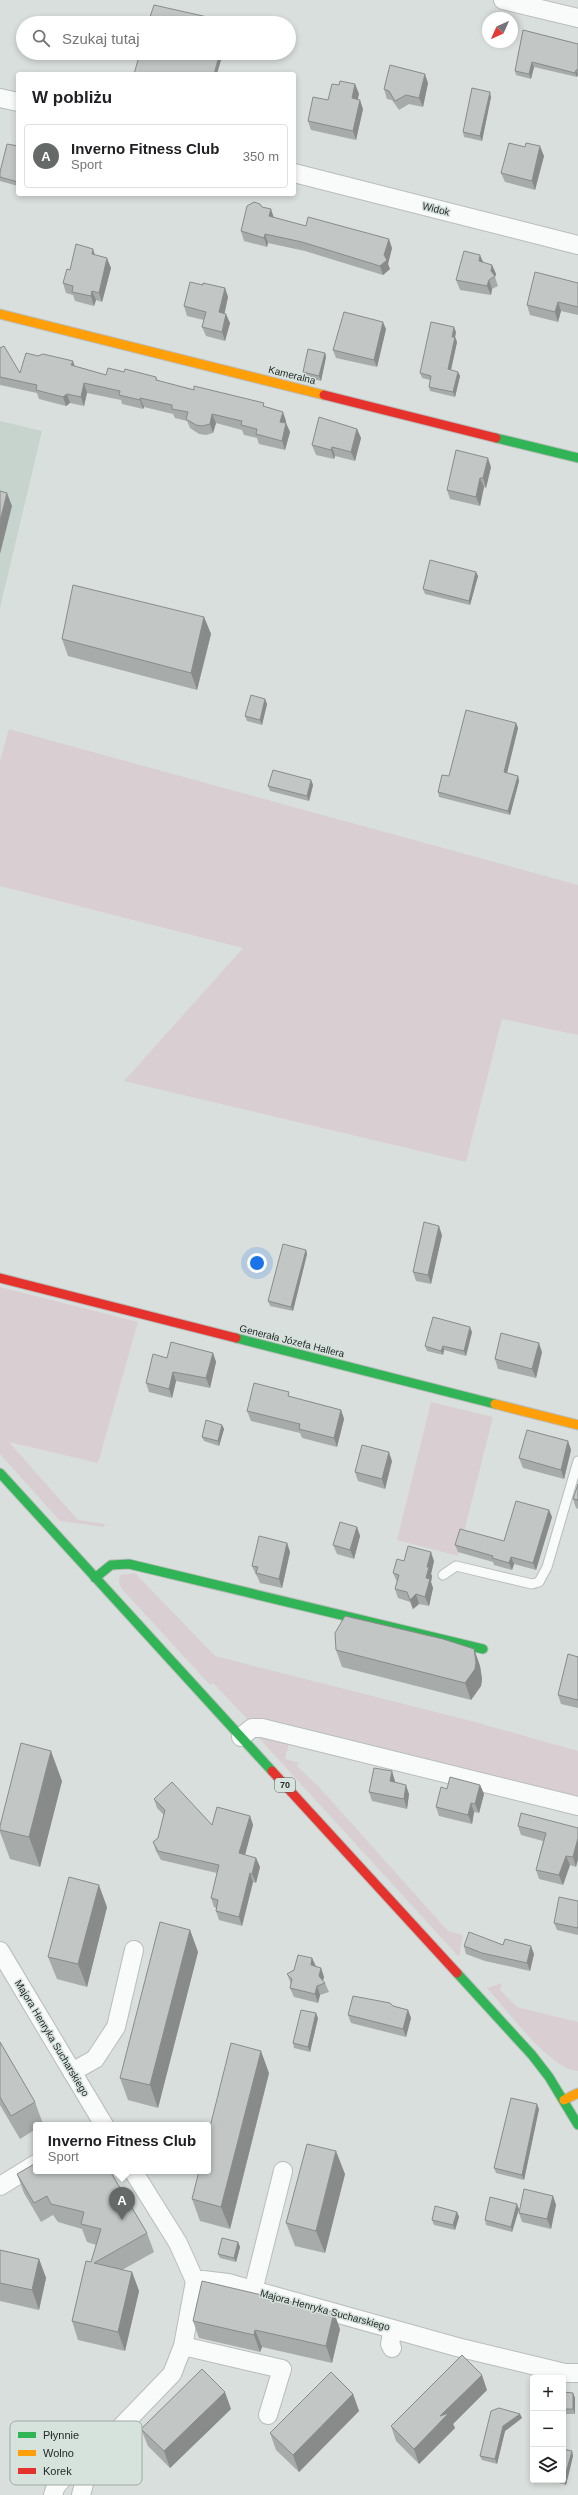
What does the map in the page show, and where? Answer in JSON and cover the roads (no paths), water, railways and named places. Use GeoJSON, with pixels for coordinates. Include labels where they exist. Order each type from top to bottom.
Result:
{"type":"FeatureCollection","features":[{"type":"Feature","properties":{"kind":"street"},"geometry":{"type":"LineString","coordinates":[[504,0],[578,18]]}},
{"type":"Feature","properties":{"kind":"street"},"geometry":{"type":"LineString","coordinates":[[0,98],[16,102]]}},
{"type":"Feature","properties":{"kind":"street","name":"Widok"},"geometry":{"type":"LineString","coordinates":[[296,174],[578,246]]}},
{"type":"Feature","properties":{"kind":"street","name":"Kameralna"},"geometry":{"type":"LineString","coordinates":[[0,314],[578,458]]}},
{"type":"Feature","properties":{"kind":"street","name":"Generała Józefa Hallera"},"geometry":{"type":"LineString","coordinates":[[0,1278],[578,1425]]}},
{"type":"Feature","properties":{"kind":"street","name":"70"},"geometry":{"type":"LineString","coordinates":[[0,1472],[95,1578],[532,2055],[564,2100],[578,2125]]}},
{"type":"Feature","properties":{"kind":"street"},"geometry":{"type":"LineString","coordinates":[[95,1578],[111,1565],[129,1564],[483,1649]]}},
{"type":"Feature","properties":{"kind":"street"},"geometry":{"type":"LineString","coordinates":[[241,1737],[252,1728],[262,1728],[578,1806]]}},
{"type":"Feature","properties":{"kind":"street"},"geometry":{"type":"LineString","coordinates":[[72,2072],[95,2059],[116,2026],[134,1950]]}},
{"type":"Feature","properties":{"kind":"street","name":"Majora Henryka Sucharskiego"},"geometry":{"type":"LineString","coordinates":[[0,1951],[101,2122]]}},
{"type":"Feature","properties":{"kind":"street"},"geometry":{"type":"LineString","coordinates":[[564,2100],[578,2093]]}},
{"type":"Feature","properties":{"kind":"street"},"geometry":{"type":"LineString","coordinates":[[2,2181],[33,2166]]}},
{"type":"Feature","properties":{"kind":"street"},"geometry":{"type":"LineString","coordinates":[[253,2291],[283,2171]]}},
{"type":"Feature","properties":{"kind":"street"},"geometry":{"type":"LineString","coordinates":[[127,2421],[172,2374],[183,2346],[195,2281],[178,2243],[135,2174]]}},
{"type":"Feature","properties":{"kind":"street","name":"Majora Henryka Sucharskiego"},"geometry":{"type":"LineString","coordinates":[[195,2281],[216,2281],[457,2347],[565,2373],[578,2373]]}},
{"type":"Feature","properties":{"kind":"street"},"geometry":{"type":"LineString","coordinates":[[392,2348],[390,2344],[393,2329]]}},
{"type":"Feature","properties":{"kind":"street"},"geometry":{"type":"LineString","coordinates":[[183,2346],[282,2369],[268,2415]]}},
{"type":"Feature","properties":{"kind":"street"},"geometry":{"type":"LineString","coordinates":[[53,2495],[57,2485]]}},
{"type":"Feature","properties":{"kind":"street"},"geometry":{"type":"LineString","coordinates":[[81,2495],[84,2485]]}},
{"type":"Feature","properties":{"kind":"lane"},"geometry":{"type":"LineString","coordinates":[[443,1575],[456,1566],[532,1584],[539,1582],[547,1567],[578,1461]]}},
{"type":"Feature","properties":{"kind":"place","name":"Inverno Fitness Club"},"geometry":{"type":"Point","coordinates":[122,2220]}}]}
